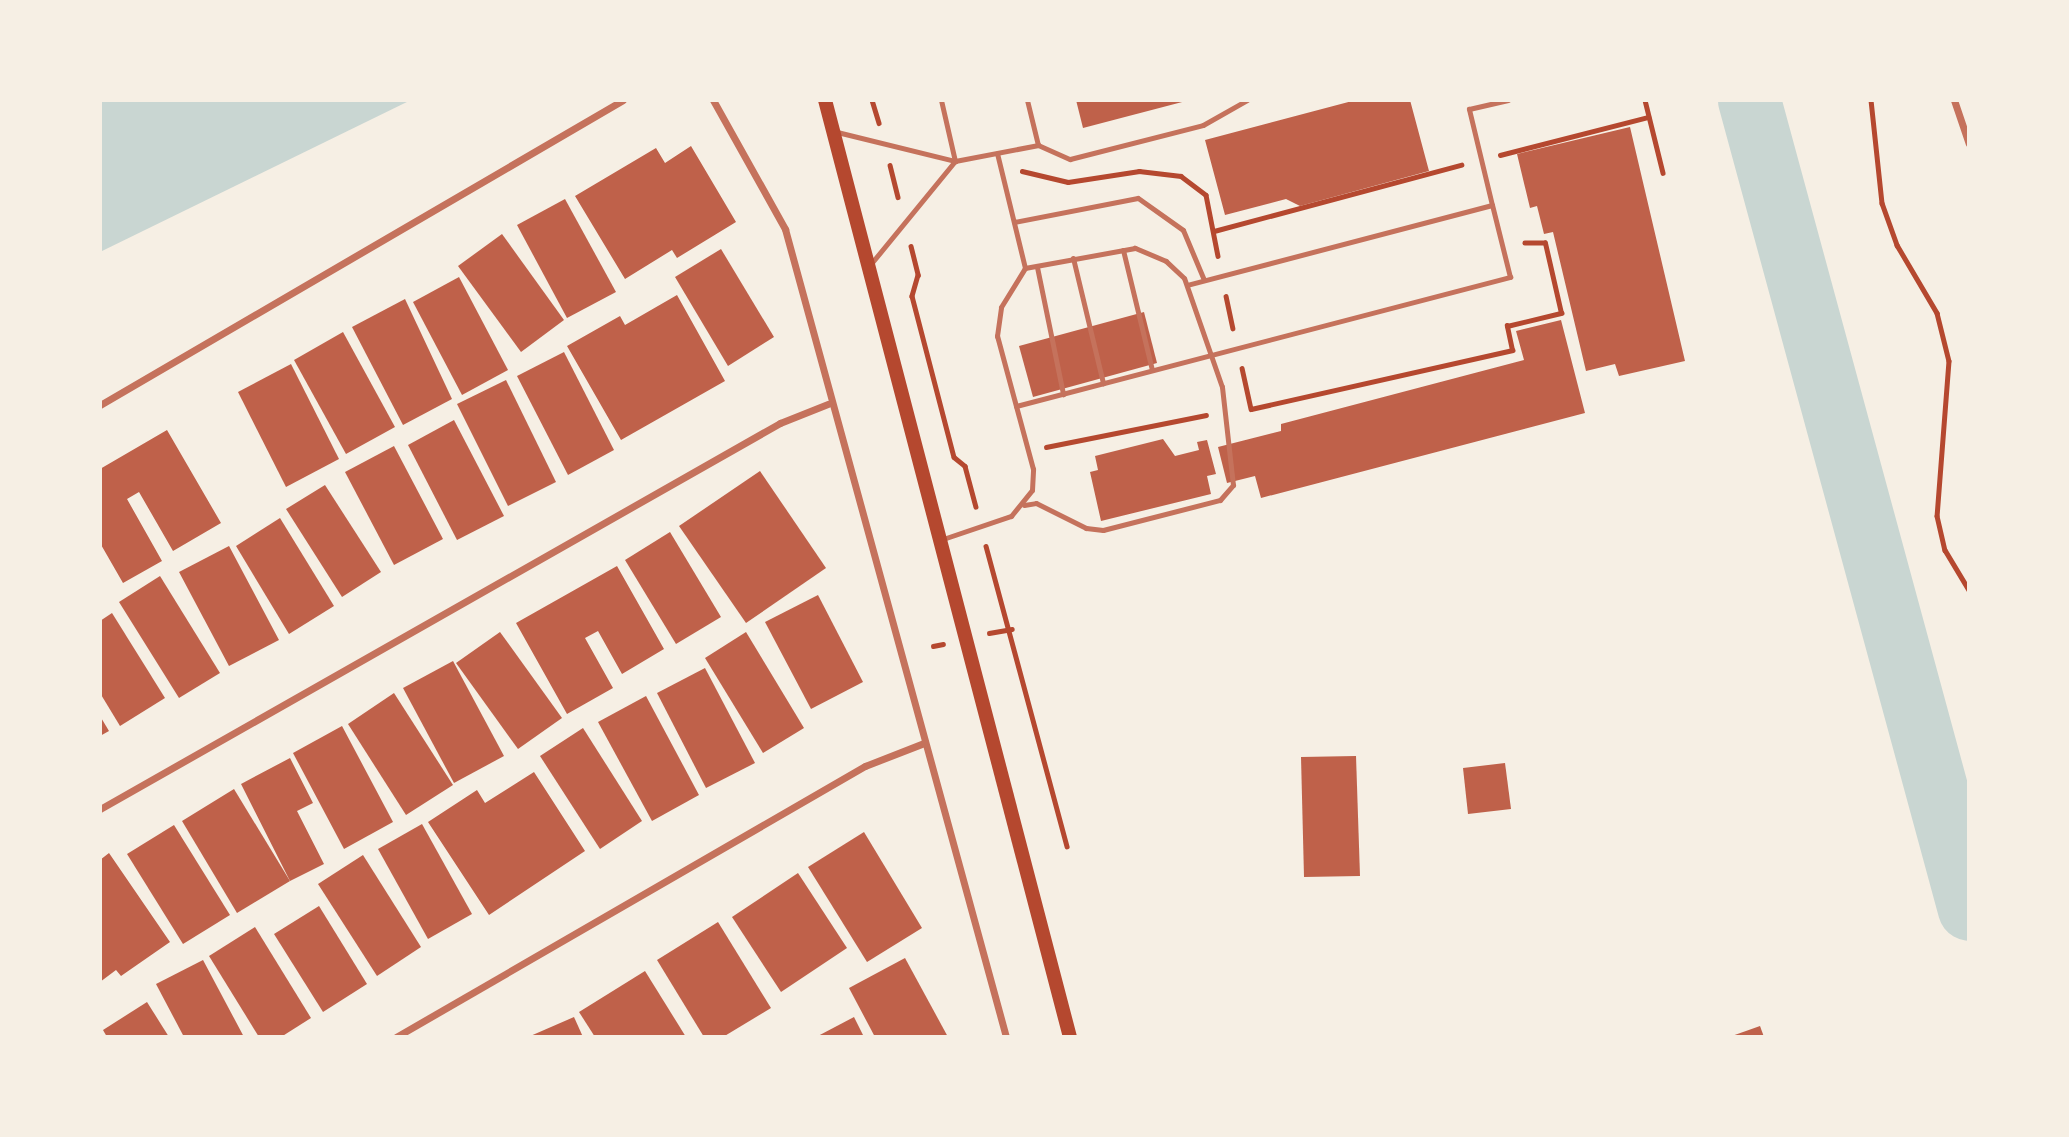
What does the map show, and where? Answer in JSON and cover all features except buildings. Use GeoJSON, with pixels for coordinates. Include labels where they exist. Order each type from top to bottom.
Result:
{"type":"FeatureCollection","features":[{"type":"Feature","properties":{"kind":"main road"},"geometry":{"type":"LineString","coordinates":[[825,100],[1070,1037]]}},
{"type":"Feature","properties":{"kind":"street"},"geometry":{"type":"LineString","coordinates":[[100,405],[623,100]]}},
{"type":"Feature","properties":{"kind":"street"},"geometry":{"type":"LineString","coordinates":[[713,100],[785,229],[828,404],[1006,1037]]}},
{"type":"Feature","properties":{"kind":"street"},"geometry":{"type":"LineString","coordinates":[[1954,100],[1969,144]]}},
{"type":"Feature","properties":{"kind":"street"},"geometry":{"type":"LineString","coordinates":[[100,809],[780,422],[828,404]]}},
{"type":"Feature","properties":{"kind":"street"},"geometry":{"type":"LineString","coordinates":[[396,1037],[865,766],[924,743]]}},
{"type":"Feature","properties":{"kind":"lane"},"geometry":{"type":"LineString","coordinates":[[941,100],[955,162]]}},
{"type":"Feature","properties":{"kind":"lane"},"geometry":{"type":"LineString","coordinates":[[1027,100],[1038,145]]}},
{"type":"Feature","properties":{"kind":"lane"},"geometry":{"type":"LineString","coordinates":[[834,131],[955,162],[1038,145],[1070,159],[1203,125],[1247,100]]}},
{"type":"Feature","properties":{"kind":"lane"},"geometry":{"type":"LineString","coordinates":[[1016,406],[1510,276],[1469,109],[1508,100]]}},
{"type":"Feature","properties":{"kind":"lane"},"geometry":{"type":"LineString","coordinates":[[998,153],[1025,268],[997,322],[1028,450],[1032,490],[1024,505]]}},
{"type":"Feature","properties":{"kind":"lane"},"geometry":{"type":"LineString","coordinates":[[868,267],[955,162]]}},
{"type":"Feature","properties":{"kind":"lane"},"geometry":{"type":"LineString","coordinates":[[1014,222],[1138,198],[1183,230],[1204,280]]}},
{"type":"Feature","properties":{"kind":"lane"},"geometry":{"type":"LineString","coordinates":[[1187,285],[1492,205]]}},
{"type":"Feature","properties":{"kind":"lane"},"geometry":{"type":"LineString","coordinates":[[939,540],[981,527],[1024,505],[1036,503],[1086,528],[1103,530],[1220,500],[1233,485],[1222,387],[1207,356],[1187,285],[1166,261],[1135,248],[1025,268]]}},
{"type":"Feature","properties":{"kind":"lane"},"geometry":{"type":"LineString","coordinates":[[1123,250],[1152,370]]}},
{"type":"Feature","properties":{"kind":"lane"},"geometry":{"type":"LineString","coordinates":[[1073,258],[1103,383]]}},
{"type":"Feature","properties":{"kind":"lane"},"geometry":{"type":"LineString","coordinates":[[1037,267],[1063,394]]}},
{"type":"Feature","properties":{"kind":"path"},"geometry":{"type":"LineString","coordinates":[[872,100],[918,275],[912,296],[954,457],[965,466],[1066,846]]}},
{"type":"Feature","properties":{"kind":"path"},"geometry":{"type":"LineString","coordinates":[[1645,100],[1663,173]]}},
{"type":"Feature","properties":{"kind":"path"},"geometry":{"type":"LineString","coordinates":[[1871,100],[1882,202],[1897,245],[1937,313],[1949,361],[1937,516],[1945,550],[1969,590]]}},
{"type":"Feature","properties":{"kind":"path"},"geometry":{"type":"LineString","coordinates":[[1214,231],[1648,117]]}},
{"type":"Feature","properties":{"kind":"path"},"geometry":{"type":"LineString","coordinates":[[1028,450],[1224,411]]}},
{"type":"Feature","properties":{"kind":"shaded area"},"geometry":{"type":"Polygon","coordinates":[[[100,100],[411,100],[100,252],[100,100]]]}},
{"type":"Feature","properties":{"kind":"waterway"},"geometry":{"type":"LineString","coordinates":[[1749,100],[1969,909]]}}]}
